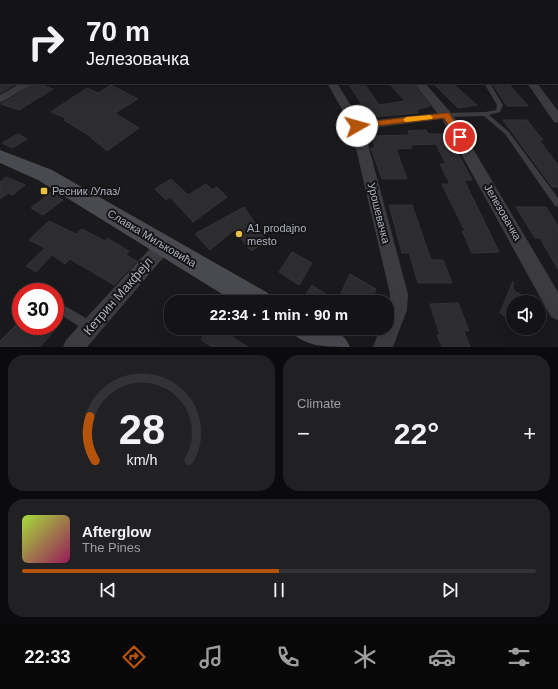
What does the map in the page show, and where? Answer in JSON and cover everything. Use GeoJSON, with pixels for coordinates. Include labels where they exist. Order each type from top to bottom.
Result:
{"type":"FeatureCollection","features":[{"type":"Feature","properties":{"kind":"street"},"geometry":{"type":"LineString","coordinates":[[0,100],[27,84]]}},
{"type":"Feature","properties":{"kind":"street","name":"Урошевачка"},"geometry":{"type":"LineString","coordinates":[[333,84],[357,126],[399,294],[397,310],[384,347]]}},
{"type":"Feature","properties":{"kind":"street","name":"Јелезовачка"},"geometry":{"type":"LineString","coordinates":[[420,84],[447,115],[558,310]]}},
{"type":"Feature","properties":{"kind":"street"},"geometry":{"type":"LineString","coordinates":[[533,84],[558,119]]}},
{"type":"Feature","properties":{"kind":"street"},"geometry":{"type":"LineString","coordinates":[[357,126],[447,115]]}},
{"type":"Feature","properties":{"kind":"street","name":"Славка Миљковића"},"geometry":{"type":"LineString","coordinates":[[0,156],[44,175],[247,295]]}},
{"type":"Feature","properties":{"kind":"street","name":"Кетрин Макфејл"},"geometry":{"type":"LineString","coordinates":[[73,347],[163,246]]}},
{"type":"Feature","properties":{"kind":"street"},"geometry":{"type":"LineString","coordinates":[[315,335],[336,347]]}},
{"type":"Feature","properties":{"kind":"lane"},"geometry":{"type":"LineString","coordinates":[[447,115],[485,114],[499,110],[500,105],[487,84]]}},
{"type":"Feature","properties":{"kind":"lane"},"geometry":{"type":"LineString","coordinates":[[485,114],[507,134],[558,204]]}},
{"type":"Feature","properties":{"kind":"lane"},"geometry":{"type":"LineString","coordinates":[[64,310],[90,327]]}},
{"type":"Feature","properties":{"kind":"building"},"geometry":{"type":"Polygon","coordinates":[[[0,84],[16,84],[0,93],[0,84]]]}},
{"type":"Feature","properties":{"kind":"building"},"geometry":{"type":"Polygon","coordinates":[[[33,84],[47,84],[44,86],[53,89],[19,110],[1,104],[33,84]]]}},
{"type":"Feature","properties":{"kind":"building"},"geometry":{"type":"Polygon","coordinates":[[[349,84],[366,86],[379,105],[405,101],[390,84],[414,84],[430,106],[416,110],[418,113],[370,117],[349,84]]]}},
{"type":"Feature","properties":{"kind":"building"},"geometry":{"type":"Polygon","coordinates":[[[434,84],[453,84],[477,105],[458,108],[434,84]]]}},
{"type":"Feature","properties":{"kind":"building"},"geometry":{"type":"Polygon","coordinates":[[[493,84],[509,84],[528,106],[507,106],[493,84]]]}},
{"type":"Feature","properties":{"kind":"building"},"geometry":{"type":"Polygon","coordinates":[[[111,85],[138,99],[115,113],[139,128],[107,151],[88,135],[64,120],[66,118],[51,112],[87,88],[98,93],[111,85]]]}},
{"type":"Feature","properties":{"kind":"building"},"geometry":{"type":"Polygon","coordinates":[[[503,120],[527,120],[543,140],[539,140],[558,165],[558,187],[552,187],[503,120]]]}},
{"type":"Feature","properties":{"kind":"building"},"geometry":{"type":"Polygon","coordinates":[[[426,130],[428,134],[448,134],[472,180],[464,180],[499,252],[472,253],[462,231],[465,231],[442,184],[450,184],[440,164],[446,164],[436,144],[410,145],[412,148],[396,149],[407,179],[382,179],[371,148],[375,148],[372,136],[410,135],[408,131],[426,130]]]}},
{"type":"Feature","properties":{"kind":"building"},"geometry":{"type":"Polygon","coordinates":[[[18,134],[27,139],[12,148],[2,143],[18,134]]]}},
{"type":"Feature","properties":{"kind":"building"},"geometry":{"type":"Polygon","coordinates":[[[6,177],[25,185],[13,195],[8,193],[0,199],[0,182],[6,177]]]}},
{"type":"Feature","properties":{"kind":"building"},"geometry":{"type":"Polygon","coordinates":[[[171,179],[188,195],[206,184],[212,190],[217,187],[227,197],[193,222],[170,197],[166,200],[155,189],[171,179]]]}},
{"type":"Feature","properties":{"kind":"building"},"geometry":{"type":"Polygon","coordinates":[[[51,192],[63,200],[43,215],[31,208],[51,192]]]}},
{"type":"Feature","properties":{"kind":"building"},"geometry":{"type":"Polygon","coordinates":[[[389,205],[412,205],[431,260],[443,260],[452,283],[418,283],[409,253],[402,253],[389,205]]]}},
{"type":"Feature","properties":{"kind":"building"},"geometry":{"type":"Polygon","coordinates":[[[244,207],[267,241],[251,251],[234,230],[210,250],[195,234],[244,207]]]}},
{"type":"Feature","properties":{"kind":"building"},"geometry":{"type":"Polygon","coordinates":[[[516,207],[546,207],[558,226],[558,269],[540,238],[535,238],[516,207]]]}},
{"type":"Feature","properties":{"kind":"building"},"geometry":{"type":"Polygon","coordinates":[[[49,221],[76,234],[82,229],[105,241],[107,238],[129,251],[126,255],[137,261],[114,285],[70,259],[65,264],[52,255],[36,272],[26,266],[45,248],[29,240],[49,221]]]}},
{"type":"Feature","properties":{"kind":"building"},"geometry":{"type":"Polygon","coordinates":[[[292,252],[312,263],[299,285],[279,272],[292,252]]]}},
{"type":"Feature","properties":{"kind":"building"},"geometry":{"type":"Polygon","coordinates":[[[350,274],[376,289],[374,295],[340,295],[350,274]]]}},
{"type":"Feature","properties":{"kind":"building"},"geometry":{"type":"Polygon","coordinates":[[[513,281],[513,290],[521,295],[507,295],[513,281]]]}},
{"type":"Feature","properties":{"kind":"building"},"geometry":{"type":"Polygon","coordinates":[[[312,285],[327,295],[306,295],[312,285]]]}},
{"type":"Feature","properties":{"kind":"building"},"geometry":{"type":"Polygon","coordinates":[[[506,298],[506,317],[500,313],[506,298]]]}},
{"type":"Feature","properties":{"kind":"building"},"geometry":{"type":"Polygon","coordinates":[[[458,303],[469,331],[464,331],[470,347],[442,347],[437,335],[440,335],[430,304],[458,303]]]}},
{"type":"Feature","properties":{"kind":"building"},"geometry":{"type":"Polygon","coordinates":[[[12,329],[12,335],[50,335],[40,347],[0,347],[0,341],[12,329]]]}},
{"type":"Feature","properties":{"kind":"building"},"geometry":{"type":"Polygon","coordinates":[[[204,335],[233,335],[232,337],[248,347],[212,347],[201,340],[204,335]]]}},
{"type":"Feature","properties":{"kind":"slow traffic"},"geometry":{"type":"LineString","coordinates":[[406,120],[430,117]]}},
{"type":"Feature","properties":{"kind":"place","name":"Ресник /Улаз/"},"geometry":{"type":"Point","coordinates":[44,191]}},
{"type":"Feature","properties":{"kind":"place","name":"A1 prodajno mesto"},"geometry":{"type":"Point","coordinates":[239,234]}},
{"type":"Feature","properties":{"kind":"route"},"geometry":{"type":"LineString","coordinates":[[357,126],[447,115],[460,137]]}}]}
